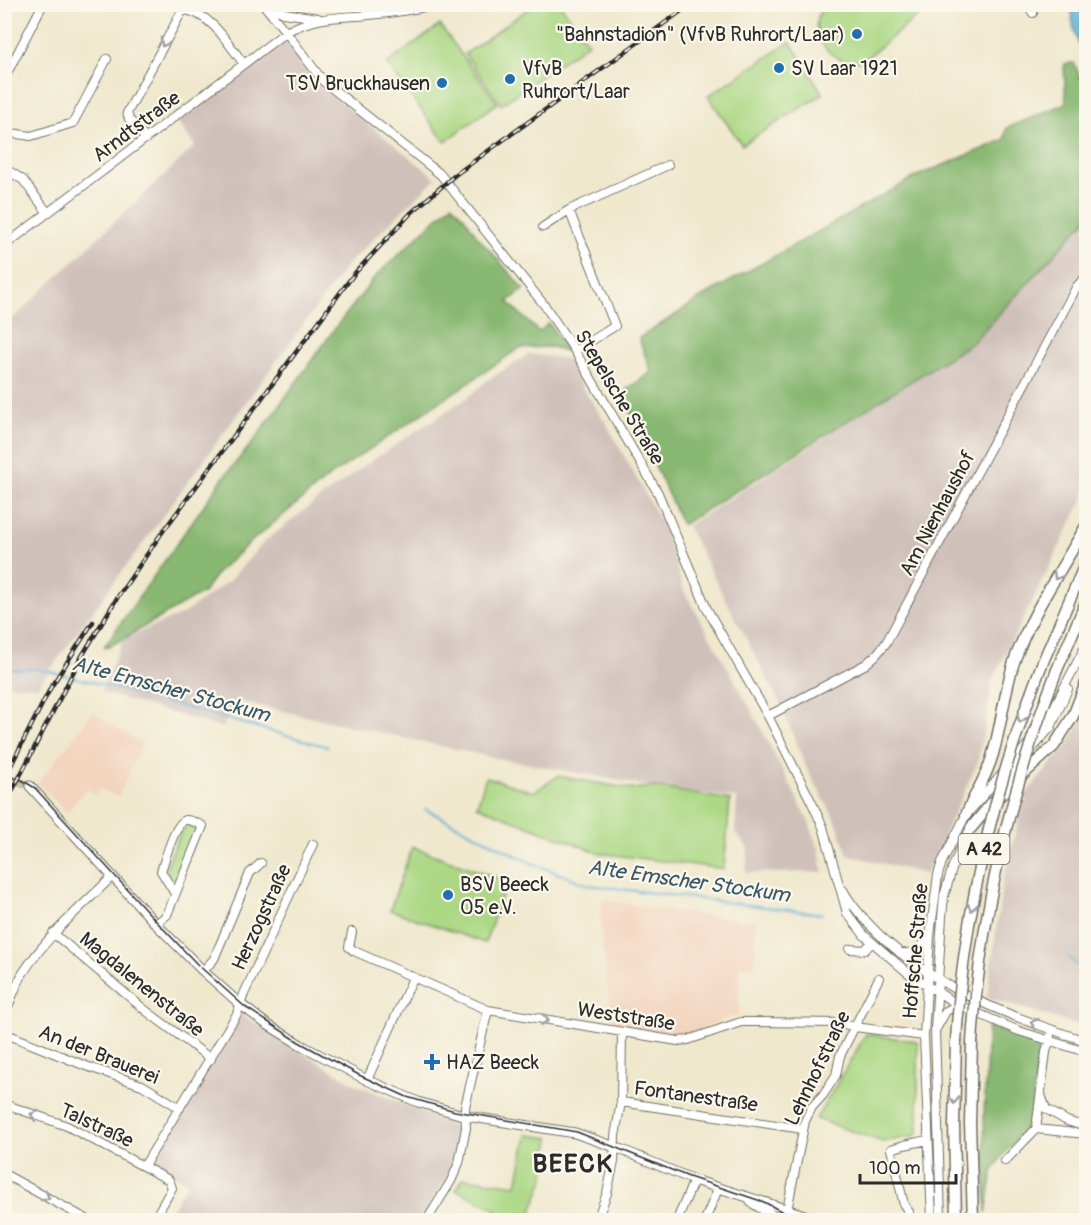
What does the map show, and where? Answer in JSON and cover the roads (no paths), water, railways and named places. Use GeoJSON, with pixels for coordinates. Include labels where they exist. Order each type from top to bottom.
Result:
{"type":"FeatureCollection","features":[{"type":"Feature","properties":{"kind":"highway"},"geometry":{"type":"LineString","coordinates":[[966,815],[990,765],[1008,681],[1023,640],[1086,525]]}},
{"type":"Feature","properties":{"kind":"highway","name":"A 42"},"geometry":{"type":"LineString","coordinates":[[957,1221],[954,1124],[956,1042],[965,955],[975,891],[1007,762],[1042,664],[1086,562]]}},
{"type":"Feature","properties":{"kind":"highway","name":"A 42"},"geometry":{"type":"LineString","coordinates":[[973,1221],[970,1123],[972,1043],[981,958],[996,868],[1022,766],[1057,670],[1086,602]]}},
{"type":"Feature","properties":{"kind":"highway"},"geometry":{"type":"LineString","coordinates":[[970,828],[991,804],[1054,746],[1073,716],[1086,683]]}},
{"type":"Feature","properties":{"kind":"main road"},"geometry":{"type":"LineString","coordinates":[[30,786],[156,924],[203,971],[240,1004],[294,1041],[367,1080],[418,1102],[466,1116],[569,1132],[615,1147],[718,1189],[758,1199],[786,1216],[820,1221]]}},
{"type":"Feature","properties":{"kind":"main road"},"geometry":{"type":"LineString","coordinates":[[744,1197],[780,1221]]}},
{"type":"Feature","properties":{"kind":"street"},"geometry":{"type":"LineString","coordinates":[[5,75],[44,4]]}},
{"type":"Feature","properties":{"kind":"street"},"geometry":{"type":"LineString","coordinates":[[265,4],[284,13],[323,18],[401,12],[439,4]]}},
{"type":"Feature","properties":{"kind":"street","name":"Stepelsche Straße"},"geometry":{"type":"LineString","coordinates":[[265,4],[323,81],[440,174],[545,306],[575,351],[658,493],[674,526],[687,564],[704,602],[740,670],[768,716],[823,827],[847,913],[864,935],[893,961],[928,987],[958,1005],[994,1021],[1086,1052]]}},
{"type":"Feature","properties":{"kind":"street"},"geometry":{"type":"LineString","coordinates":[[1027,4],[1033,13]]}},
{"type":"Feature","properties":{"kind":"street"},"geometry":{"type":"LineString","coordinates":[[146,140],[129,119],[127,113],[181,13],[185,10],[191,11],[209,20],[244,64]]}},
{"type":"Feature","properties":{"kind":"street","name":"Arndtstraße"},"geometry":{"type":"LineString","coordinates":[[4,246],[286,32],[299,25],[323,18]]}},
{"type":"Feature","properties":{"kind":"street"},"geometry":{"type":"LineString","coordinates":[[4,132],[31,136],[73,123],[107,59]]}},
{"type":"Feature","properties":{"kind":"street"},"geometry":{"type":"LineString","coordinates":[[543,227],[570,210],[668,165]]}},
{"type":"Feature","properties":{"kind":"street"},"geometry":{"type":"LineString","coordinates":[[4,168],[23,180],[48,213]]}},
{"type":"Feature","properties":{"kind":"street"},"geometry":{"type":"LineString","coordinates":[[570,210],[615,326],[575,351]]}},
{"type":"Feature","properties":{"kind":"street","name":"Am Nienhaushof"},"geometry":{"type":"LineString","coordinates":[[768,716],[866,664],[886,643],[1077,286],[1086,277]]}},
{"type":"Feature","properties":{"kind":"street","name":"Hoffsche Straße"},"geometry":{"type":"LineString","coordinates":[[930,1219],[924,1036],[933,903],[942,862],[966,815],[1033,739],[1053,709],[1086,645]]}},
{"type":"Feature","properties":{"kind":"street","name":"Hoffsche Straße"},"geometry":{"type":"LineString","coordinates":[[941,1221],[935,1030],[944,896],[953,866],[976,816],[1051,727],[1080,656]]}},
{"type":"Feature","properties":{"kind":"street"},"geometry":{"type":"LineString","coordinates":[[156,924],[166,915],[175,894],[203,826],[190,820],[185,820],[177,827],[161,871],[175,894]]}},
{"type":"Feature","properties":{"kind":"street","name":"Herzogstraße"},"geometry":{"type":"LineString","coordinates":[[144,1166],[237,1014],[313,844]]}},
{"type":"Feature","properties":{"kind":"street"},"geometry":{"type":"LineString","coordinates":[[942,862],[953,866]]}},
{"type":"Feature","properties":{"kind":"street"},"geometry":{"type":"LineString","coordinates":[[203,971],[214,959],[250,873],[261,863]]}},
{"type":"Feature","properties":{"kind":"street"},"geometry":{"type":"LineString","coordinates":[[4,1017],[22,975],[53,933],[113,876]]}},
{"type":"Feature","properties":{"kind":"street","name":"Stepelsche Straße"},"geometry":{"type":"LineString","coordinates":[[838,881],[859,913],[874,929],[929,975],[999,1011],[1086,1041]]}},
{"type":"Feature","properties":{"kind":"street","name":"Weststraße"},"geometry":{"type":"LineString","coordinates":[[352,932],[349,947],[354,951],[488,1010],[678,1041],[688,1040],[741,1022],[840,1023],[924,1036]]}},
{"type":"Feature","properties":{"kind":"street","name":"Magdalenenstraße"},"geometry":{"type":"LineString","coordinates":[[53,933],[145,1010],[211,1059]]}},
{"type":"Feature","properties":{"kind":"street"},"geometry":{"type":"LineString","coordinates":[[900,953],[914,953],[920,950],[930,936]]}},
{"type":"Feature","properties":{"kind":"street"},"geometry":{"type":"LineString","coordinates":[[850,949],[865,950],[872,942]]}},
{"type":"Feature","properties":{"kind":"street"},"geometry":{"type":"LineString","coordinates":[[367,1080],[413,978]]}},
{"type":"Feature","properties":{"kind":"street","name":"Lehnhofstraße"},"geometry":{"type":"LineString","coordinates":[[786,1216],[803,1129],[812,1107],[836,1075],[840,1056],[879,978]]}},
{"type":"Feature","properties":{"kind":"street"},"geometry":{"type":"LineString","coordinates":[[935,1030],[946,1011],[958,1005]]}},
{"type":"Feature","properties":{"kind":"street"},"geometry":{"type":"LineString","coordinates":[[428,1220],[459,1163],[466,1128],[465,1107],[488,1010]]}},
{"type":"Feature","properties":{"kind":"street"},"geometry":{"type":"LineString","coordinates":[[1005,1161],[1036,1129],[1052,1029]]}},
{"type":"Feature","properties":{"kind":"street","name":"An der Brauerei"},"geometry":{"type":"LineString","coordinates":[[4,1033],[86,1066],[142,1084],[180,1108]]}},
{"type":"Feature","properties":{"kind":"street"},"geometry":{"type":"LineString","coordinates":[[597,1221],[607,1193],[621,1102],[622,1033]]}},
{"type":"Feature","properties":{"kind":"street"},"geometry":{"type":"LineString","coordinates":[[1040,1094],[1046,1109],[1067,1121],[1086,1127]]}},
{"type":"Feature","properties":{"kind":"street","name":"Fontanestraße"},"geometry":{"type":"LineString","coordinates":[[621,1102],[803,1129]]}},
{"type":"Feature","properties":{"kind":"street","name":"Talstraße"},"geometry":{"type":"LineString","coordinates":[[4,1104],[67,1126],[172,1183],[172,1188],[154,1221]]}},
{"type":"Feature","properties":{"kind":"street"},"geometry":{"type":"LineString","coordinates":[[1036,1129],[1086,1134]]}},
{"type":"Feature","properties":{"kind":"street"},"geometry":{"type":"LineString","coordinates":[[909,1212],[904,1205],[891,1149],[928,1140]]}},
{"type":"Feature","properties":{"kind":"street"},"geometry":{"type":"LineString","coordinates":[[4,1174],[88,1221]]}},
{"type":"Feature","properties":{"kind":"street"},"geometry":{"type":"LineString","coordinates":[[677,1221],[694,1180]]}},
{"type":"Feature","properties":{"kind":"street"},"geometry":{"type":"LineString","coordinates":[[705,1221],[718,1189]]}},
{"type":"Feature","properties":{"kind":"street"},"geometry":{"type":"LineString","coordinates":[[786,1216],[791,1221]]}},
{"type":"Feature","properties":{"kind":"water"},"geometry":{"type":"Polygon","coordinates":[[[1071,5],[1086,5],[1086,55],[1074,32],[1071,5]]]}},
{"type":"Feature","properties":{"kind":"waterway","name":"Alte Emscher Stockum"},"geometry":{"type":"LineString","coordinates":[[4,669],[39,669],[328,747]]}},
{"type":"Feature","properties":{"kind":"waterway","name":"Alte Emscher Stockum"},"geometry":{"type":"LineString","coordinates":[[425,809],[529,862],[589,885],[822,914]]}},
{"type":"Feature","properties":{"kind":"waterway"},"geometry":{"type":"LineString","coordinates":[[1068,957],[1086,972]]}},
{"type":"Feature","properties":{"kind":"tunnel"},"geometry":{"type":"LineString","coordinates":[[4,777],[30,786]]}},
{"type":"Feature","properties":{"kind":"tram line"},"geometry":{"type":"LineString","coordinates":[[4,775],[22,780],[35,788],[197,964],[245,1007],[299,1042],[359,1075],[407,1097],[455,1111],[577,1132],[689,1177],[764,1202],[798,1220]]}},
{"type":"Feature","properties":{"kind":"railway"},"geometry":{"type":"LineString","coordinates":[[4,807],[79,661],[117,598],[161,534],[354,274],[411,213],[455,175],[691,4]]}},
{"type":"Feature","properties":{"kind":"railway"},"geometry":{"type":"LineString","coordinates":[[4,779],[51,687],[93,622]]}},
{"type":"Feature","properties":{"kind":"place","name":"\"Bahnstadion\" (VfvB Ruhrort/Laar)"},"geometry":{"type":"Point","coordinates":[857,34]}},
{"type":"Feature","properties":{"kind":"place","name":"SV Laar 1921"},"geometry":{"type":"Point","coordinates":[779,68]}},
{"type":"Feature","properties":{"kind":"place","name":"VfvB Ruhrort/Laar"},"geometry":{"type":"Point","coordinates":[510,79]}},
{"type":"Feature","properties":{"kind":"place","name":"TSV Bruckhausen"},"geometry":{"type":"Point","coordinates":[442,83]}},
{"type":"Feature","properties":{"kind":"place","name":"BSV Beeck 05 e.V."},"geometry":{"type":"Point","coordinates":[448,895]}},
{"type":"Feature","properties":{"kind":"place","name":"HAZ Beeck"},"geometry":{"type":"Point","coordinates":[432,1062]}},
{"type":"Feature","properties":{"kind":"district","name":"BEECK"},"geometry":{"type":"Point","coordinates":[573,1163]}}]}
